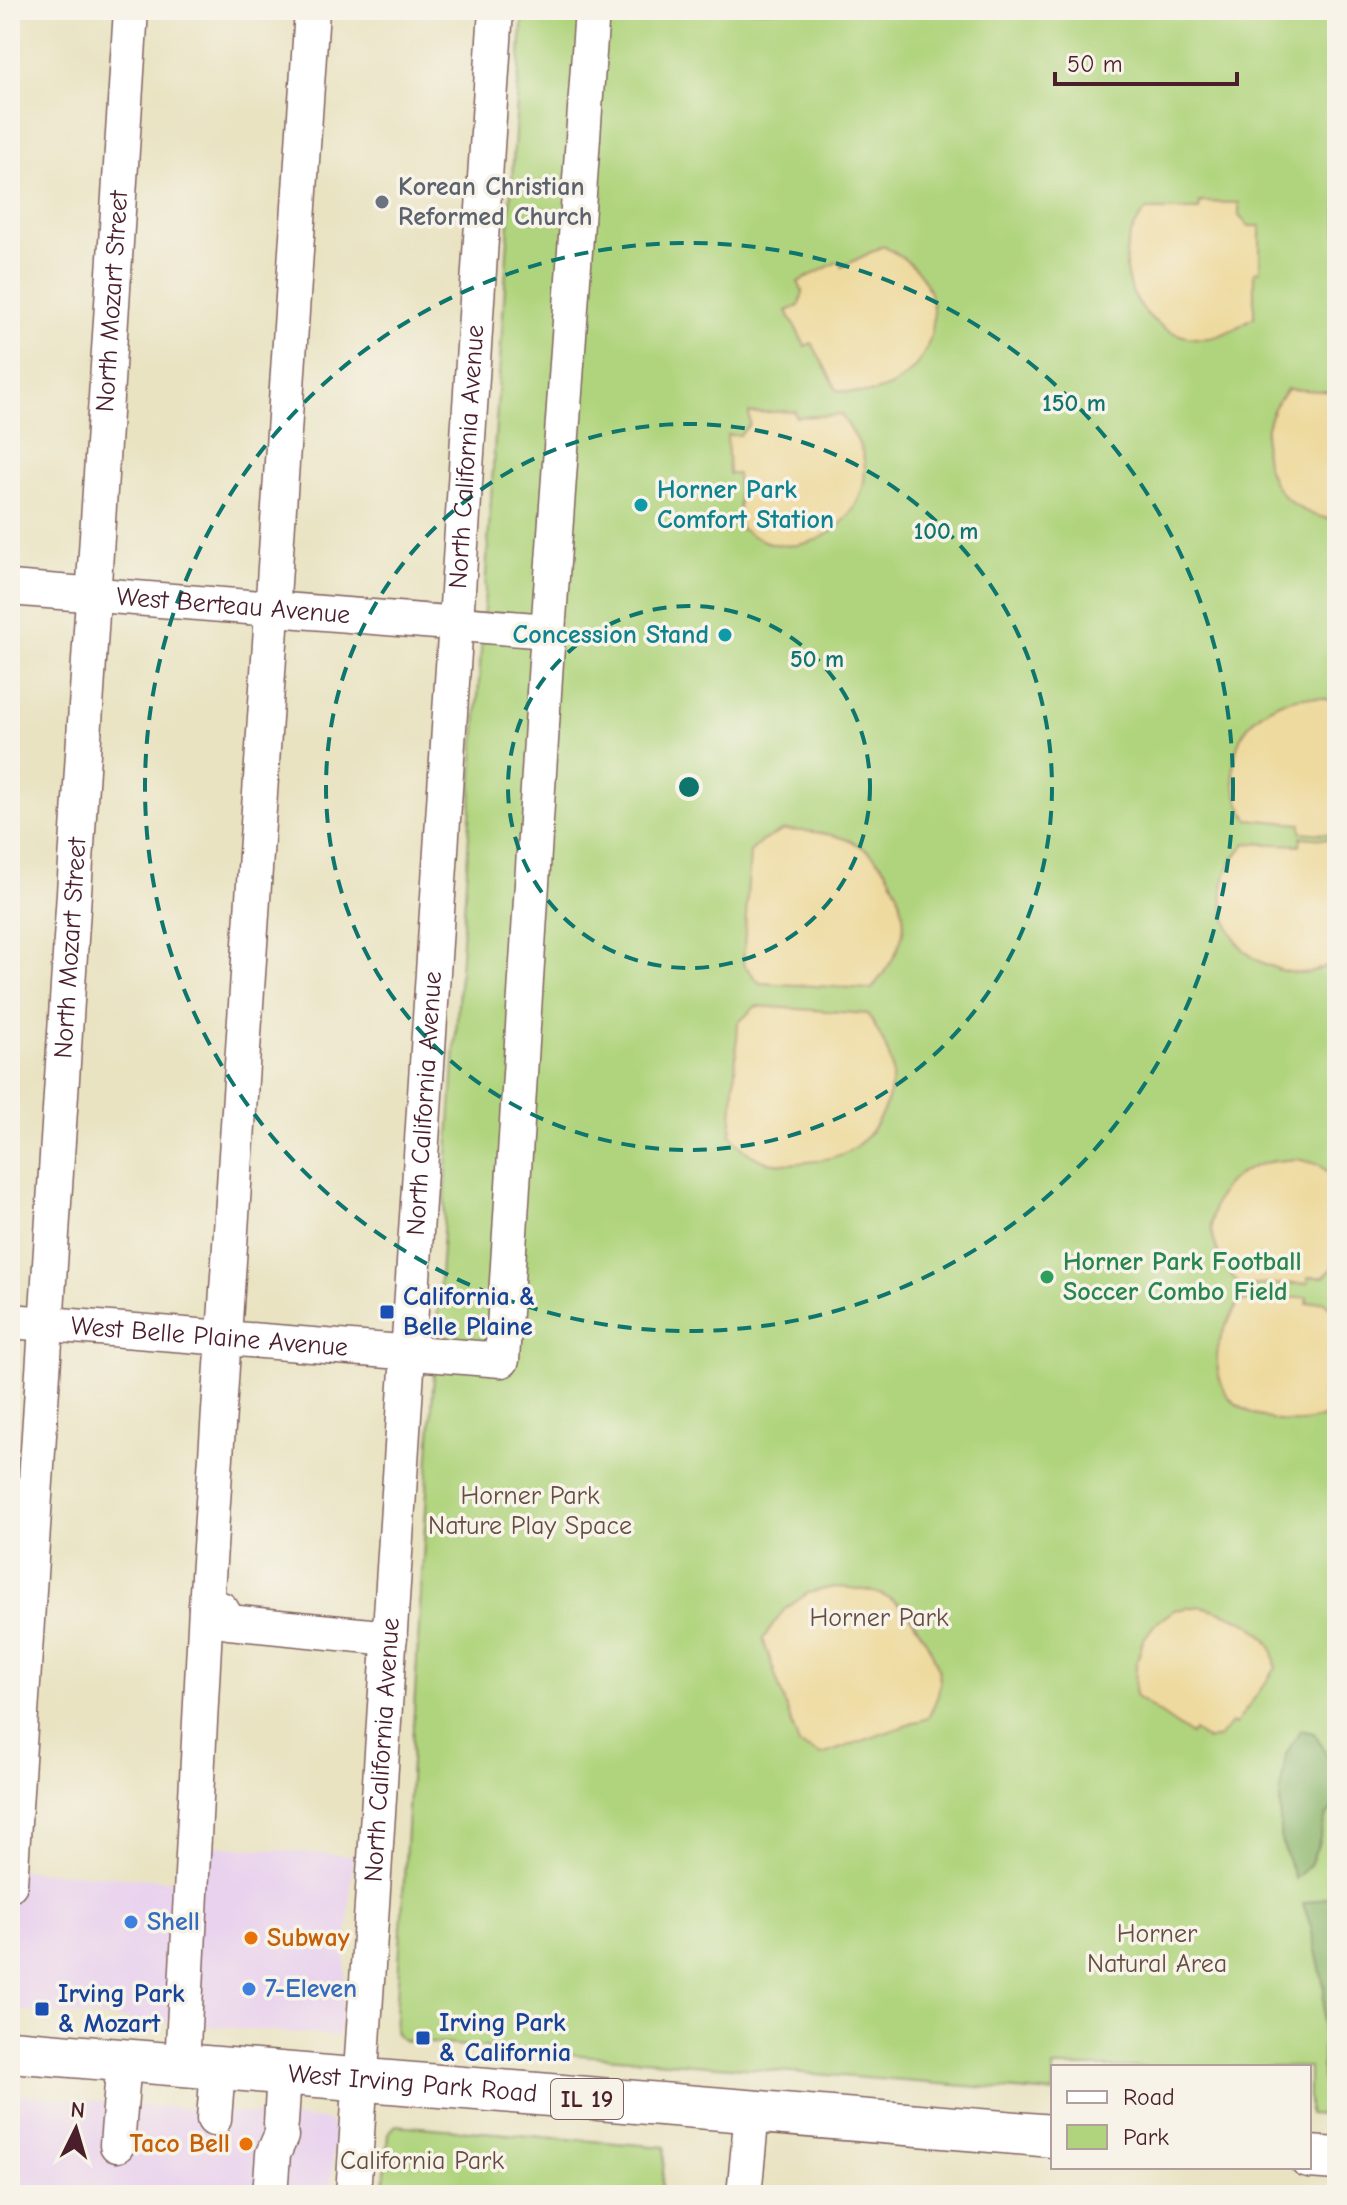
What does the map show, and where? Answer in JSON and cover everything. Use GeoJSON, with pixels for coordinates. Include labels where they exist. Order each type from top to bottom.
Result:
{"type":"FeatureCollection","features":[{"type":"Feature","properties":{"kind":"main road","name":"West Irving Park Road"},"geometry":{"type":"LineString","coordinates":[[10,2051],[1051,2136]]}},
{"type":"Feature","properties":{"kind":"main road"},"geometry":{"type":"LineString","coordinates":[[1311,2157],[1337,2159]]}},
{"type":"Feature","properties":{"kind":"street","name":"North Mozart Street"},"geometry":{"type":"LineString","coordinates":[[10,1884],[131,10]]}},
{"type":"Feature","properties":{"kind":"street"},"geometry":{"type":"LineString","coordinates":[[214,2119],[200,2067],[218,1614],[224,1338],[312,10]]}},
{"type":"Feature","properties":{"kind":"street","name":"North California Avenue"},"geometry":{"type":"LineString","coordinates":[[353,2195],[496,10]]}},
{"type":"Feature","properties":{"kind":"street"},"geometry":{"type":"LineString","coordinates":[[548,631],[592,10]]}},
{"type":"Feature","properties":{"kind":"street","name":"West Berteau Avenue"},"geometry":{"type":"LineString","coordinates":[[10,588],[548,631]]}},
{"type":"Feature","properties":{"kind":"street","name":"West Belle Plaine Avenue"},"geometry":{"type":"LineString","coordinates":[[10,1321],[502,1360],[548,631]]}},
{"type":"Feature","properties":{"kind":"street"},"geometry":{"type":"LineString","coordinates":[[218,1614],[390,1638]]}},
{"type":"Feature","properties":{"kind":"street"},"geometry":{"type":"LineString","coordinates":[[117,2145],[124,2060]]}},
{"type":"Feature","properties":{"kind":"street"},"geometry":{"type":"LineString","coordinates":[[270,2195],[273,2154],[281,2130],[284,2074]]}},
{"type":"Feature","properties":{"kind":"street"},"geometry":{"type":"LineString","coordinates":[[744,2195],[752,2112]]}},
{"type":"Feature","properties":{"kind":"shaded area"},"geometry":{"type":"Polygon","coordinates":[[[195,1844],[353,1856],[339,2033],[335,2036],[10,2010],[10,1856],[11,1869],[191,1882],[195,1844]]]}},
{"type":"Feature","properties":{"kind":"shaded area"},"geometry":{"type":"Polygon","coordinates":[[[10,2094],[328,2120],[335,2128],[331,2195],[10,2195],[10,2094]]]}},
{"type":"Feature","properties":{"kind":"green space","name":"Horner Park"},"geometry":{"type":"Polygon","coordinates":[[[523,10],[1337,10],[1337,2116],[1311,2114],[1311,2065],[1051,2065],[1051,2093],[405,2041],[398,2037],[395,2031],[436,1338],[523,10]]]}},
{"type":"Feature","properties":{"kind":"green space"},"geometry":{"type":"Polygon","coordinates":[[[1300,1730],[1314,1733],[1337,1773],[1337,1786],[1332,1810],[1326,1816],[1310,1865],[1295,1879],[1280,1837],[1280,1793],[1286,1755],[1300,1730]]]}},
{"type":"Feature","properties":{"kind":"green space"},"geometry":{"type":"Polygon","coordinates":[[[1328,1897],[1337,1906],[1337,2043],[1329,2078],[1322,2083],[1324,1987],[1303,1904],[1328,1897]]]}},
{"type":"Feature","properties":{"kind":"green space","name":"California Park"},"geometry":{"type":"Polygon","coordinates":[[[396,2125],[665,2147],[661,2195],[383,2195],[388,2133],[396,2125]]]}},
{"type":"Feature","properties":{"kind":"sand"},"geometry":{"type":"Polygon","coordinates":[[[1200,202],[1239,203],[1239,216],[1249,226],[1260,226],[1260,271],[1254,272],[1254,317],[1226,333],[1208,338],[1172,332],[1144,311],[1134,296],[1126,261],[1131,234],[1146,210],[1199,210],[1200,202]]]}},
{"type":"Feature","properties":{"kind":"sand"},"geometry":{"type":"Polygon","coordinates":[[[883,246],[914,267],[930,294],[932,329],[927,346],[919,362],[892,385],[870,393],[837,390],[812,343],[805,346],[787,311],[799,306],[803,292],[798,282],[839,261],[842,267],[883,246]]]}},
{"type":"Feature","properties":{"kind":"sand"},"geometry":{"type":"Polygon","coordinates":[[[1287,389],[1337,392],[1337,520],[1313,515],[1293,504],[1269,472],[1265,452],[1266,431],[1273,410],[1287,389]]]}},
{"type":"Feature","properties":{"kind":"sand"},"geometry":{"type":"Polygon","coordinates":[[[795,411],[796,417],[841,415],[860,447],[864,459],[864,478],[852,511],[826,535],[810,542],[774,544],[740,528],[737,474],[729,474],[727,435],[740,435],[750,424],[749,413],[795,411]]]}},
{"type":"Feature","properties":{"kind":"sand"},"geometry":{"type":"Polygon","coordinates":[[[1302,697],[1323,698],[1337,703],[1337,835],[1301,832],[1301,824],[1248,819],[1235,786],[1235,754],[1249,725],[1277,704],[1302,697]]]}},
{"type":"Feature","properties":{"kind":"sand"},"geometry":{"type":"Polygon","coordinates":[[[784,830],[821,833],[853,842],[879,861],[889,876],[901,904],[903,931],[893,958],[872,989],[760,983],[743,964],[750,852],[762,841],[784,830]]]}},
{"type":"Feature","properties":{"kind":"sand"},"geometry":{"type":"Polygon","coordinates":[[[1301,837],[1337,840],[1337,961],[1306,973],[1283,971],[1253,958],[1235,939],[1223,901],[1226,874],[1246,843],[1300,845],[1301,837]]]}},
{"type":"Feature","properties":{"kind":"sand"},"geometry":{"type":"Polygon","coordinates":[[[756,1006],[868,1014],[889,1056],[892,1081],[882,1113],[870,1133],[855,1147],[822,1160],[768,1162],[744,1149],[731,1135],[738,1023],[756,1006]]]}},
{"type":"Feature","properties":{"kind":"sand"},"geometry":{"type":"Polygon","coordinates":[[[1297,1159],[1320,1165],[1334,1178],[1337,1248],[1333,1249],[1332,1268],[1324,1277],[1308,1277],[1308,1283],[1240,1286],[1215,1244],[1212,1228],[1217,1200],[1235,1177],[1249,1169],[1269,1162],[1297,1159]]]}},
{"type":"Feature","properties":{"kind":"sand"},"geometry":{"type":"Polygon","coordinates":[[[1307,1297],[1307,1303],[1323,1301],[1332,1309],[1337,1329],[1337,1407],[1327,1415],[1298,1422],[1266,1418],[1238,1405],[1225,1392],[1217,1354],[1225,1327],[1239,1302],[1307,1297]]]}},
{"type":"Feature","properties":{"kind":"sand"},"geometry":{"type":"Polygon","coordinates":[[[834,1587],[869,1591],[897,1603],[929,1648],[940,1682],[928,1718],[822,1755],[799,1745],[763,1639],[784,1610],[808,1593],[834,1587]]]}},
{"type":"Feature","properties":{"kind":"sand"},"geometry":{"type":"Polygon","coordinates":[[[1201,1606],[1251,1625],[1272,1649],[1276,1668],[1235,1725],[1231,1723],[1219,1738],[1207,1740],[1194,1731],[1191,1735],[1135,1696],[1136,1665],[1143,1640],[1155,1624],[1174,1610],[1201,1606]]]}},
{"type":"Feature","properties":{"kind":"place","name":"Korean Christian Reformed Church"},"geometry":{"type":"Point","coordinates":[382,202]}},
{"type":"Feature","properties":{"kind":"place","name":"Horner Park Comfort Station"},"geometry":{"type":"Point","coordinates":[641,505]}},
{"type":"Feature","properties":{"kind":"place","name":"Concession Stand"},"geometry":{"type":"Point","coordinates":[725,635]}},
{"type":"Feature","properties":{"kind":"place","name":"Horner Park Football Soccer Combo Field"},"geometry":{"type":"Point","coordinates":[1047,1277]}},
{"type":"Feature","properties":{"kind":"place","name":"California & Belle Plaine"},"geometry":{"type":"Point","coordinates":[387,1312]}},
{"type":"Feature","properties":{"kind":"place","name":"Shell"},"geometry":{"type":"Point","coordinates":[131,1922]}},
{"type":"Feature","properties":{"kind":"place","name":"Subway"},"geometry":{"type":"Point","coordinates":[251,1938]}},
{"type":"Feature","properties":{"kind":"place","name":"7-Eleven"},"geometry":{"type":"Point","coordinates":[249,1989]}},
{"type":"Feature","properties":{"kind":"place","name":"Irving Park & Mozart"},"geometry":{"type":"Point","coordinates":[42,2009]}},
{"type":"Feature","properties":{"kind":"place","name":"Irving Park & California"},"geometry":{"type":"Point","coordinates":[423,2038]}},
{"type":"Feature","properties":{"kind":"place","name":"Taco Bell"},"geometry":{"type":"Point","coordinates":[246,2144]}},
{"type":"Feature","properties":{"kind":"park label","name":"Horner Park Nature Play Space"},"geometry":{"type":"Point","coordinates":[530,1511]}},
{"type":"Feature","properties":{"kind":"park label","name":"Horner Natural Area"},"geometry":{"type":"Point","coordinates":[1157,1949]}}]}
